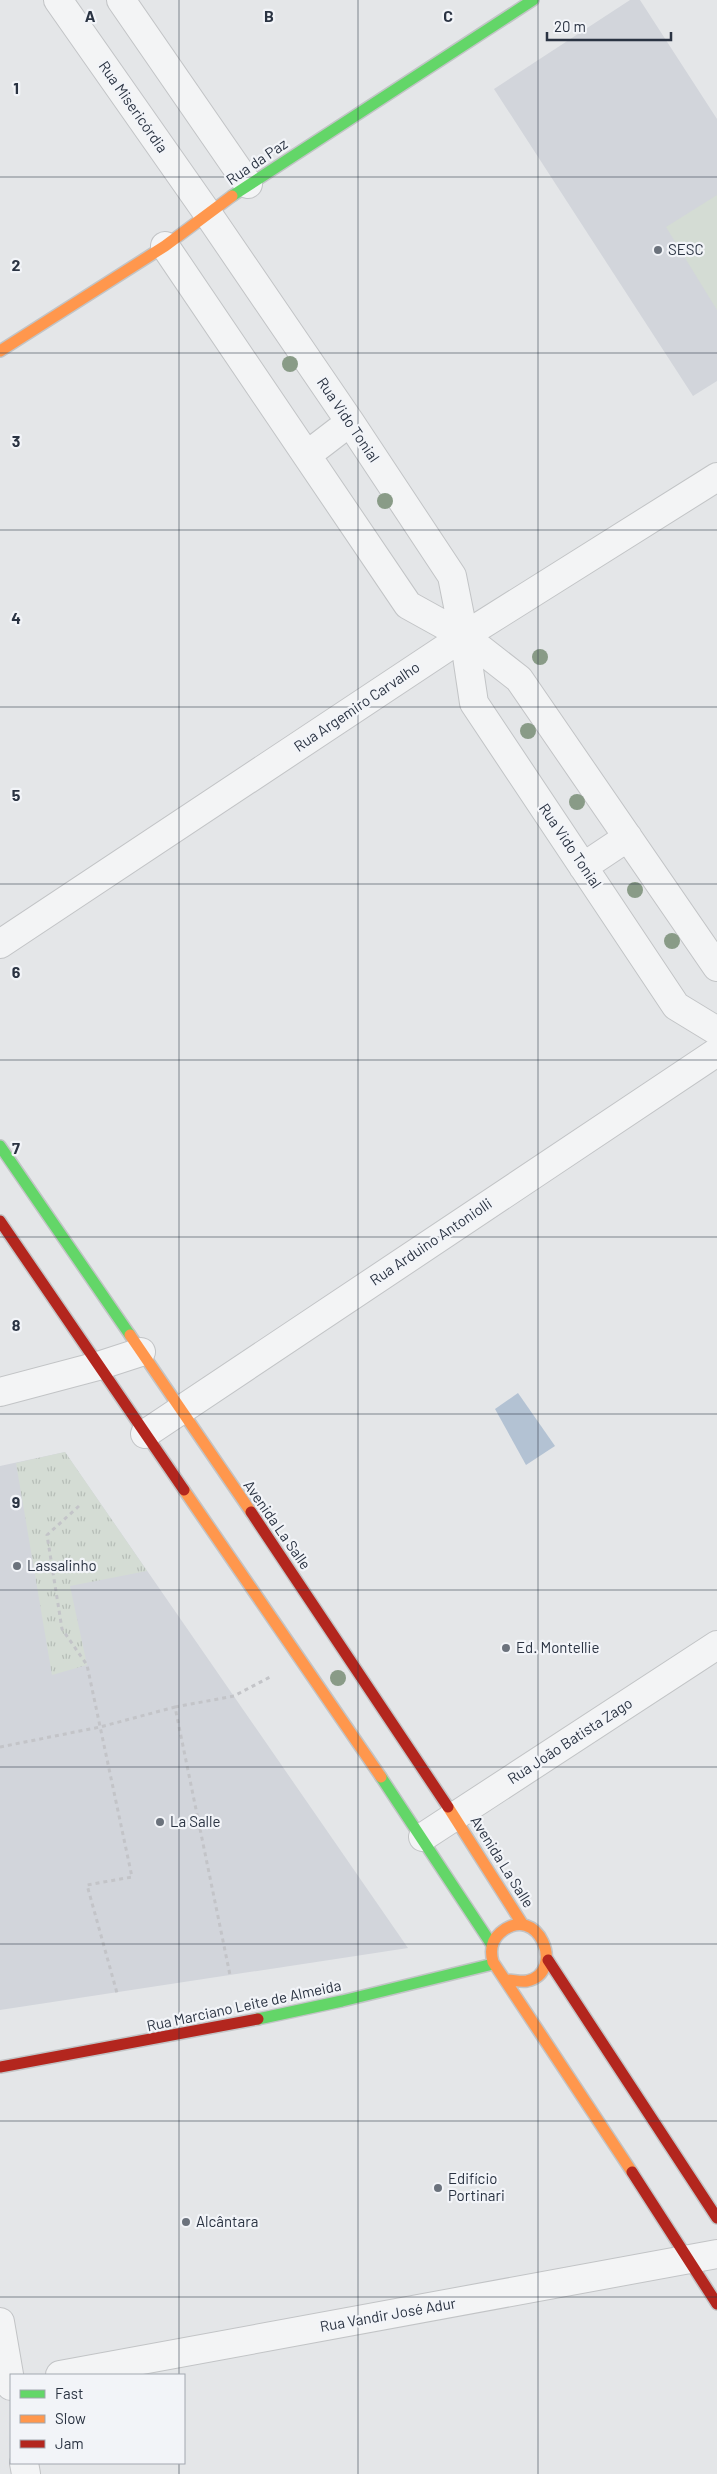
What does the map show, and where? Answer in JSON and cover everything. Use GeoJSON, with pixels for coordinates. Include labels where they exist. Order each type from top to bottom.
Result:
{"type":"FeatureCollection","features":[{"type":"Feature","properties":{"kind":"main road","name":"Rua da Paz"},"geometry":{"type":"LineString","coordinates":[[0,351],[165,246],[248,184],[533,0]]}},
{"type":"Feature","properties":{"kind":"main road","name":"Avenida La Salle"},"geometry":{"type":"LineString","coordinates":[[0,1146],[10,1167],[141,1352],[335,1635],[455,1816],[523,1925]]}},
{"type":"Feature","properties":{"kind":"main road"},"geometry":{"type":"LineString","coordinates":[[0,1221],[145,1434],[305,1658],[492,1945]]}},
{"type":"Feature","properties":{"kind":"main road"},"geometry":{"type":"LineString","coordinates":[[322,1645],[335,1635]]}},
{"type":"Feature","properties":{"kind":"main road"},"geometry":{"type":"LineString","coordinates":[[548,1960],[542,1972],[532,1980],[519,1983],[507,1980],[498,1974],[490,1955],[492,1945],[499,1933],[510,1926],[523,1925],[538,1931],[547,1944],[548,1960],[717,2218]]}},
{"type":"Feature","properties":{"kind":"main road","name":"Rua Marciano Leite de Almeida"},"geometry":{"type":"LineString","coordinates":[[0,2068],[179,2035],[342,2002],[493,1964]]}},
{"type":"Feature","properties":{"kind":"main road"},"geometry":{"type":"LineString","coordinates":[[507,1980],[717,2304]]}},
{"type":"Feature","properties":{"kind":"street"},"geometry":{"type":"LineString","coordinates":[[121,0],[248,184]]}},
{"type":"Feature","properties":{"kind":"street","name":"Rua Misericórdia"},"geometry":{"type":"LineString","coordinates":[[63,2],[208,214]]}},
{"type":"Feature","properties":{"kind":"street","name":"Rua Vido Tonial"},"geometry":{"type":"LineString","coordinates":[[208,214],[452,576],[464,636],[474,703],[676,1006],[717,1031]]}},
{"type":"Feature","properties":{"kind":"street"},"geometry":{"type":"LineString","coordinates":[[165,246],[408,605],[464,636],[519,678],[717,967]]}},
{"type":"Feature","properties":{"kind":"street"},"geometry":{"type":"LineString","coordinates":[[307,455],[350,422]]}},
{"type":"Feature","properties":{"kind":"street","name":"Rua Argemiro Carvalho"},"geometry":{"type":"LineString","coordinates":[[0,944],[464,636],[717,477]]}},
{"type":"Feature","properties":{"kind":"street"},"geometry":{"type":"LineString","coordinates":[[583,867],[628,837]]}},
{"type":"Feature","properties":{"kind":"street","name":"Rua Arduino Antoniolli"},"geometry":{"type":"LineString","coordinates":[[145,1434],[717,1052]]}},
{"type":"Feature","properties":{"kind":"street"},"geometry":{"type":"LineString","coordinates":[[0,1392],[98,1366],[141,1352]]}},
{"type":"Feature","properties":{"kind":"street","name":"Rua João Batista Zago"},"geometry":{"type":"LineString","coordinates":[[423,1837],[717,1646]]}},
{"type":"Feature","properties":{"kind":"street","name":"Rua Vandir José Adur"},"geometry":{"type":"LineString","coordinates":[[65,2374],[717,2254]]}},
{"type":"Feature","properties":{"kind":"street"},"geometry":{"type":"LineString","coordinates":[[0,2322],[10,2379]]}},
{"type":"Feature","properties":{"kind":"path"},"geometry":{"type":"LineString","coordinates":[[79,1506],[47,1535],[62,1629],[87,1665],[132,1878],[87,1885],[117,1993]]}},
{"type":"Feature","properties":{"kind":"path"},"geometry":{"type":"LineString","coordinates":[[0,1747],[100,1727],[175,1707],[234,1696],[305,1658]]}},
{"type":"Feature","properties":{"kind":"path"},"geometry":{"type":"LineString","coordinates":[[175,1707],[230,1975]]}},
{"type":"Feature","properties":{"kind":"shaded area","name":"SESC"},"geometry":{"type":"Polygon","coordinates":[[[630,0],[640,0],[717,119],[717,381],[693,396],[494,89],[630,0]]]}},
{"type":"Feature","properties":{"kind":"shaded area","name":"La Salle"},"geometry":{"type":"Polygon","coordinates":[[[65,1452],[408,1948],[0,2010],[0,1466],[65,1452]]]}},
{"type":"Feature","properties":{"kind":"green space"},"geometry":{"type":"Polygon","coordinates":[[[717,195],[717,310],[666,227],[717,195]]]}},
{"type":"Feature","properties":{"kind":"green space"},"geometry":{"type":"Polygon","coordinates":[[[65,1452],[147,1571],[70,1586],[87,1665],[52,1675],[16,1463],[65,1452]]]}},
{"type":"Feature","properties":{"kind":"water"},"geometry":{"type":"Polygon","coordinates":[[[518,1393],[555,1446],[526,1465],[495,1409],[518,1393]]]}},
{"type":"Feature","properties":{"kind":"traffic: fast"},"geometry":{"type":"LineString","coordinates":[[232,196],[533,0]]}},
{"type":"Feature","properties":{"kind":"traffic: fast"},"geometry":{"type":"LineString","coordinates":[[0,1146],[130,1335]]}},
{"type":"Feature","properties":{"kind":"traffic: fast"},"geometry":{"type":"LineString","coordinates":[[381,1777],[492,1945]]}},
{"type":"Feature","properties":{"kind":"traffic: fast"},"geometry":{"type":"LineString","coordinates":[[258,2019],[342,2001],[493,1964]]}},
{"type":"Feature","properties":{"kind":"traffic: slow"},"geometry":{"type":"LineString","coordinates":[[0,351],[165,246],[232,196]]}},
{"type":"Feature","properties":{"kind":"traffic: slow"},"geometry":{"type":"LineString","coordinates":[[130,1335],[251,1512]]}},
{"type":"Feature","properties":{"kind":"traffic: slow"},"geometry":{"type":"LineString","coordinates":[[184,1490],[381,1777]]}},
{"type":"Feature","properties":{"kind":"traffic: slow"},"geometry":{"type":"LineString","coordinates":[[448,1807],[523,1925]]}},
{"type":"Feature","properties":{"kind":"traffic: slow"},"geometry":{"type":"LineString","coordinates":[[507,1980],[527,1981],[539,1975],[545,1965],[546,1954],[543,1942],[536,1932],[526,1925],[514,1925],[497,1936],[492,1946],[493,1962],[632,2172]]}},
{"type":"Feature","properties":{"kind":"traffic: jam"},"geometry":{"type":"LineString","coordinates":[[0,1221],[184,1490]]}},
{"type":"Feature","properties":{"kind":"traffic: jam"},"geometry":{"type":"LineString","coordinates":[[251,1512],[448,1807]]}},
{"type":"Feature","properties":{"kind":"traffic: jam"},"geometry":{"type":"LineString","coordinates":[[548,1960],[717,2218]]}},
{"type":"Feature","properties":{"kind":"traffic: jam"},"geometry":{"type":"LineString","coordinates":[[0,2067],[258,2019]]}},
{"type":"Feature","properties":{"kind":"traffic: jam"},"geometry":{"type":"LineString","coordinates":[[632,2172],[717,2304]]}},
{"type":"Feature","properties":{"kind":"place","name":"SESC"},"geometry":{"type":"Point","coordinates":[658,250]}},
{"type":"Feature","properties":{"kind":"place","name":"Lassalinho"},"geometry":{"type":"Point","coordinates":[17,1566]}},
{"type":"Feature","properties":{"kind":"place","name":"Ed. Montellie"},"geometry":{"type":"Point","coordinates":[506,1648]}},
{"type":"Feature","properties":{"kind":"place","name":"La Salle"},"geometry":{"type":"Point","coordinates":[160,1822]}},
{"type":"Feature","properties":{"kind":"place","name":"Edifício Portinari"},"geometry":{"type":"Point","coordinates":[438,2188]}},
{"type":"Feature","properties":{"kind":"place","name":"Alcântara"},"geometry":{"type":"Point","coordinates":[186,2222]}}]}
